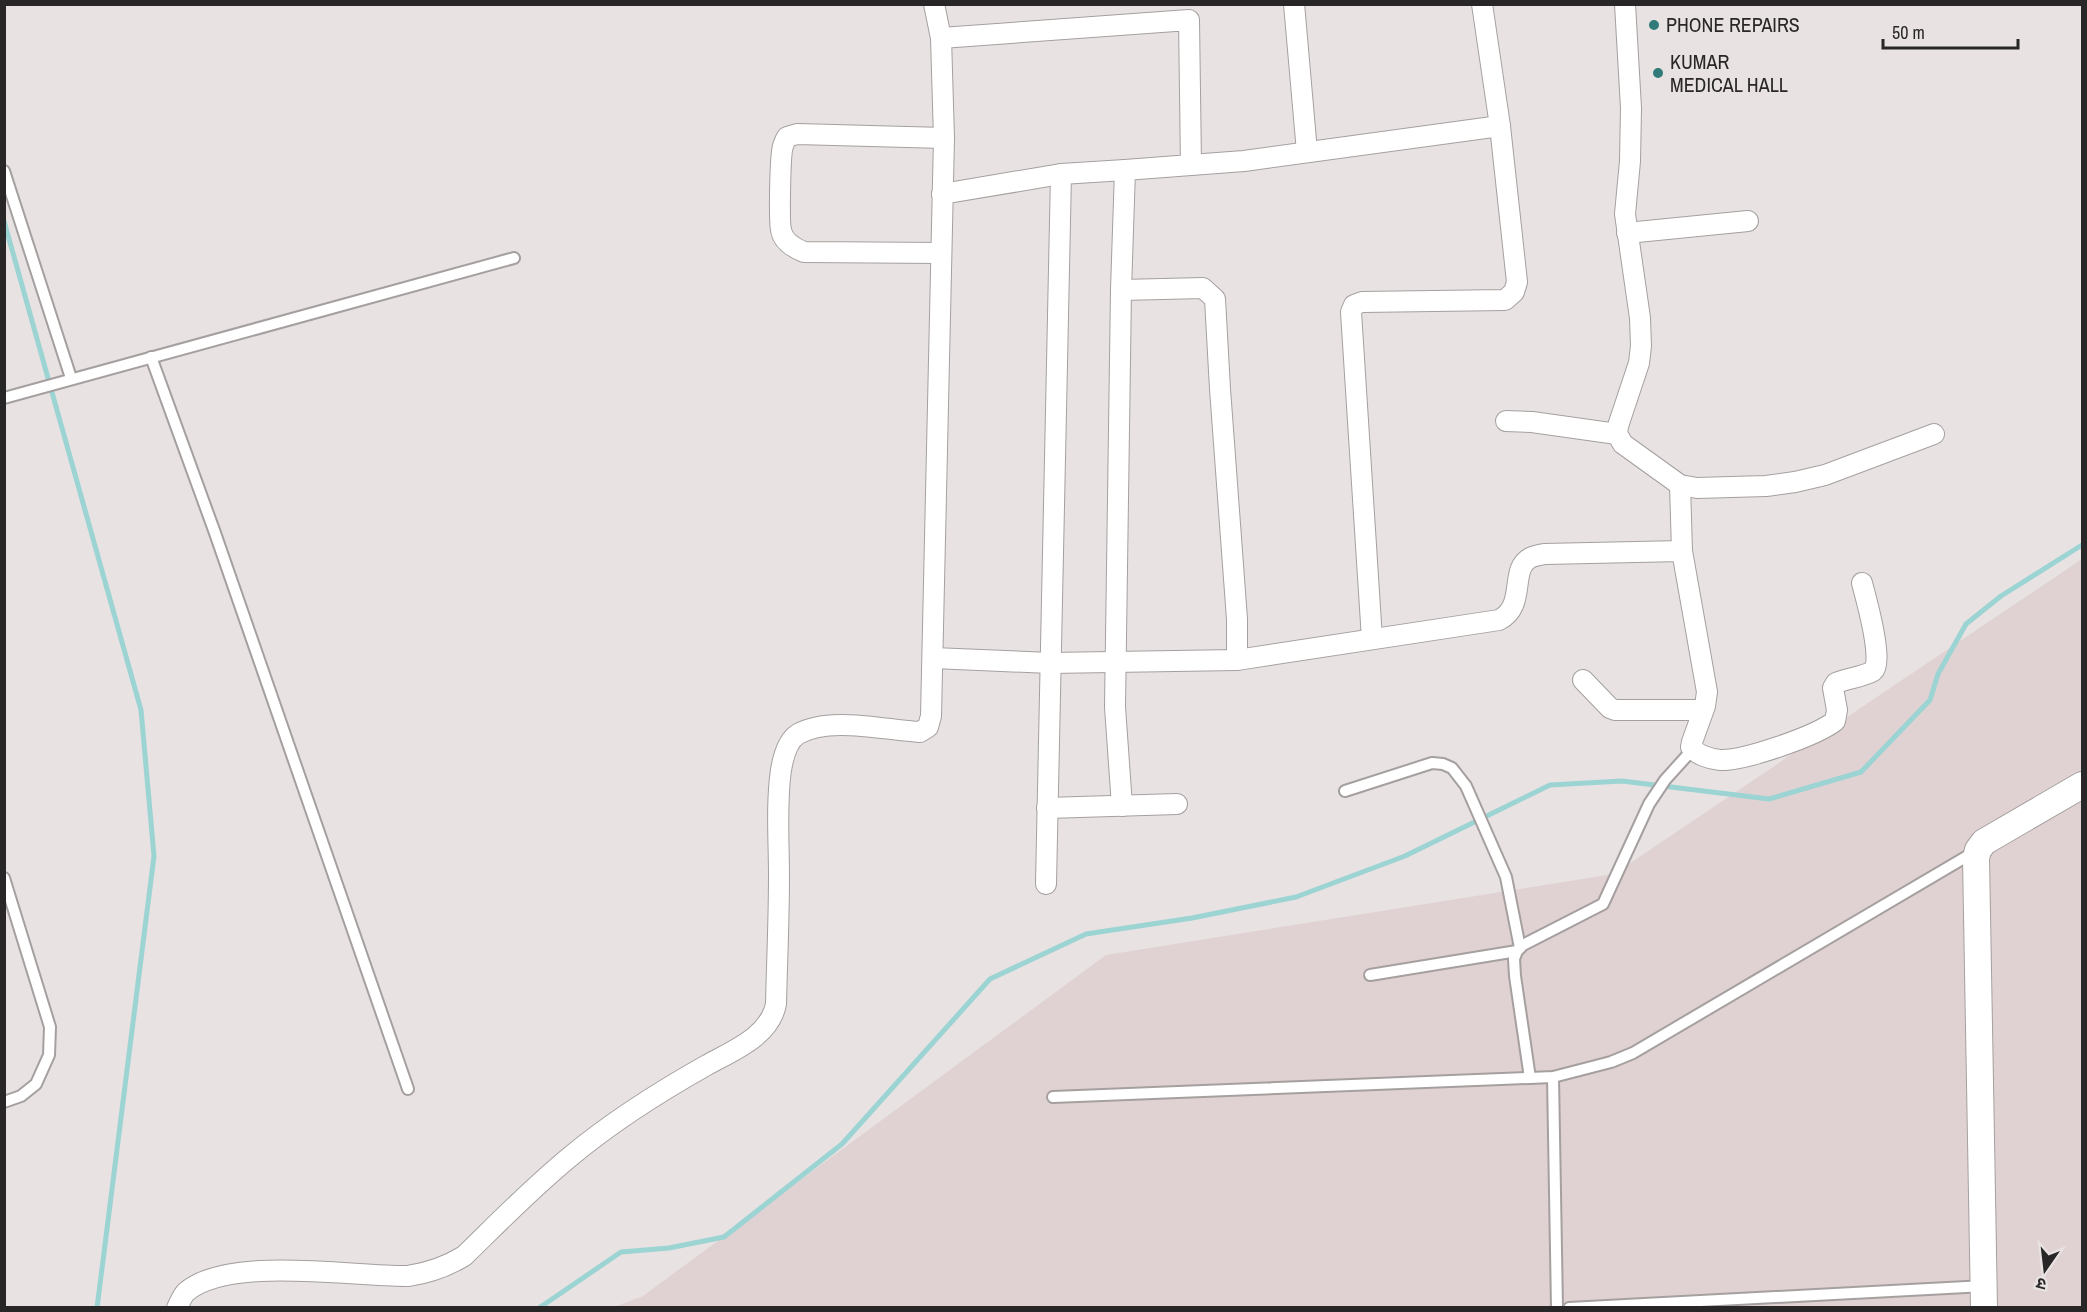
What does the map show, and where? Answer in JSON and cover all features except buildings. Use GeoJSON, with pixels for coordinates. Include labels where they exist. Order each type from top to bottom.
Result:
{"type":"FeatureCollection","features":[{"type":"Feature","properties":{"kind":"street"},"geometry":{"type":"LineString","coordinates":[[177,1308],[184,1294],[192,1288],[234,1274],[271,1271],[408,1276],[427,1273],[449,1265],[464,1256],[570,1157],[622,1117],[668,1086],[762,1031],[774,1016],[779,901],[778,798],[781,769],[786,750],[795,736],[824,725],[920,732],[928,728],[931,716],[944,138],[940,38],[934,4]]}},
{"type":"Feature","properties":{"kind":"street"},"geometry":{"type":"LineString","coordinates":[[1294,4],[1307,152]]}},
{"type":"Feature","properties":{"kind":"street"},"geometry":{"type":"LineString","coordinates":[[1372,639],[1351,312],[1354,305],[1362,302],[1505,300],[1514,292],[1517,282],[1500,126],[1482,4]]}},
{"type":"Feature","properties":{"kind":"street"},"geometry":{"type":"LineString","coordinates":[[1625,4],[1631,108],[1630,161],[1625,214],[1640,318],[1641,346],[1639,363],[1618,426],[1617,434],[1623,444],[1680,485],[1697,488],[1795,482],[1825,475],[1934,434]]}},
{"type":"Feature","properties":{"kind":"street"},"geometry":{"type":"LineString","coordinates":[[940,38],[1189,12],[1191,165]]}},
{"type":"Feature","properties":{"kind":"street"},"geometry":{"type":"LineString","coordinates":[[942,194],[1061,174],[1244,161],[1500,126]]}},
{"type":"Feature","properties":{"kind":"street"},"geometry":{"type":"LineString","coordinates":[[941,253],[804,252],[786,242],[781,231],[782,147],[787,137],[796,134],[944,138]]}},
{"type":"Feature","properties":{"kind":"street"},"geometry":{"type":"LineString","coordinates":[[1122,807],[1115,707],[1125,170]]}},
{"type":"Feature","properties":{"kind":"street"},"geometry":{"type":"LineString","coordinates":[[1046,885],[1061,174]]}},
{"type":"Feature","properties":{"kind":"street"},"geometry":{"type":"LineString","coordinates":[[1627,233],[1748,221]]}},
{"type":"Feature","properties":{"kind":"street"},"geometry":{"type":"LineString","coordinates":[[1121,290],[1203,288],[1215,299],[1237,619],[1237,660]]}},
{"type":"Feature","properties":{"kind":"street"},"geometry":{"type":"LineString","coordinates":[[1506,421],[1532,422],[1617,434]]}},
{"type":"Feature","properties":{"kind":"street"},"geometry":{"type":"LineString","coordinates":[[1680,485],[1682,551],[1707,692],[1692,742],[1693,749],[1702,756],[1720,760],[1773,749],[1814,734],[1835,721],[1837,710],[1833,688],[1836,682],[1872,672],[1876,666],[1877,651],[1862,583]]}},
{"type":"Feature","properties":{"kind":"street"},"geometry":{"type":"LineString","coordinates":[[933,658],[1050,663],[1237,660],[1499,620],[1508,616],[1513,607],[1524,563],[1530,558],[1544,554],[1682,551]]}},
{"type":"Feature","properties":{"kind":"street"},"geometry":{"type":"LineString","coordinates":[[1583,680],[1610,708],[1615,710],[1703,710]]}},
{"type":"Feature","properties":{"kind":"street"},"geometry":{"type":"LineString","coordinates":[[1985,1297],[1975,872],[1978,850],[1984,842],[2082,785]]}},
{"type":"Feature","properties":{"kind":"street"},"geometry":{"type":"LineString","coordinates":[[1047,808],[1177,804]]}},
{"type":"Feature","properties":{"kind":"lane"},"geometry":{"type":"LineString","coordinates":[[4,171],[72,378]]}},
{"type":"Feature","properties":{"kind":"lane"},"geometry":{"type":"LineString","coordinates":[[4,398],[514,258]]}},
{"type":"Feature","properties":{"kind":"lane"},"geometry":{"type":"LineString","coordinates":[[151,357],[215,533],[408,1089]]}},
{"type":"Feature","properties":{"kind":"lane"},"geometry":{"type":"LineString","coordinates":[[1370,975],[1519,950],[1604,904],[1654,797],[1665,780],[1693,749]]}},
{"type":"Feature","properties":{"kind":"lane"},"geometry":{"type":"LineString","coordinates":[[1345,791],[1432,763],[1452,768],[1466,786],[1506,877],[1519,950],[1514,959],[1515,976],[1530,1078]]}},
{"type":"Feature","properties":{"kind":"lane"},"geometry":{"type":"LineString","coordinates":[[1053,1097],[1552,1077],[1611,1062],[1633,1053],[1978,850]]}},
{"type":"Feature","properties":{"kind":"lane"},"geometry":{"type":"LineString","coordinates":[[4,878],[50,1027],[49,1055],[36,1084],[21,1096],[4,1102]]}},
{"type":"Feature","properties":{"kind":"lane"},"geometry":{"type":"LineString","coordinates":[[1552,1077],[1557,1308]]}},
{"type":"Feature","properties":{"kind":"lane"},"geometry":{"type":"LineString","coordinates":[[1569,1308],[1985,1297]]}},
{"type":"Feature","properties":{"kind":"shaded area"},"geometry":{"type":"Polygon","coordinates":[[[2082,559],[2082,1307],[611,1308],[643,1296],[1106,955],[1614,874],[2082,559]]]}},
{"type":"Feature","properties":{"kind":"waterway"},"geometry":{"type":"LineString","coordinates":[[4,221],[141,710],[154,856],[97,1308]]}},
{"type":"Feature","properties":{"kind":"waterway"},"geometry":{"type":"LineString","coordinates":[[539,1308],[621,1252],[669,1248],[724,1237],[842,1144],[990,979],[1086,934],[1192,918],[1296,897],[1405,856],[1550,785],[1622,781],[1769,799],[1861,772],[1930,700],[1938,674],[1966,624],[2001,596],[2082,545]]}},
{"type":"Feature","properties":{"kind":"place","name":"PHONE REPAIRS"},"geometry":{"type":"Point","coordinates":[1654,25]}},
{"type":"Feature","properties":{"kind":"place","name":"KUMAR MEDICAL HALL"},"geometry":{"type":"Point","coordinates":[1658,73]}}]}
